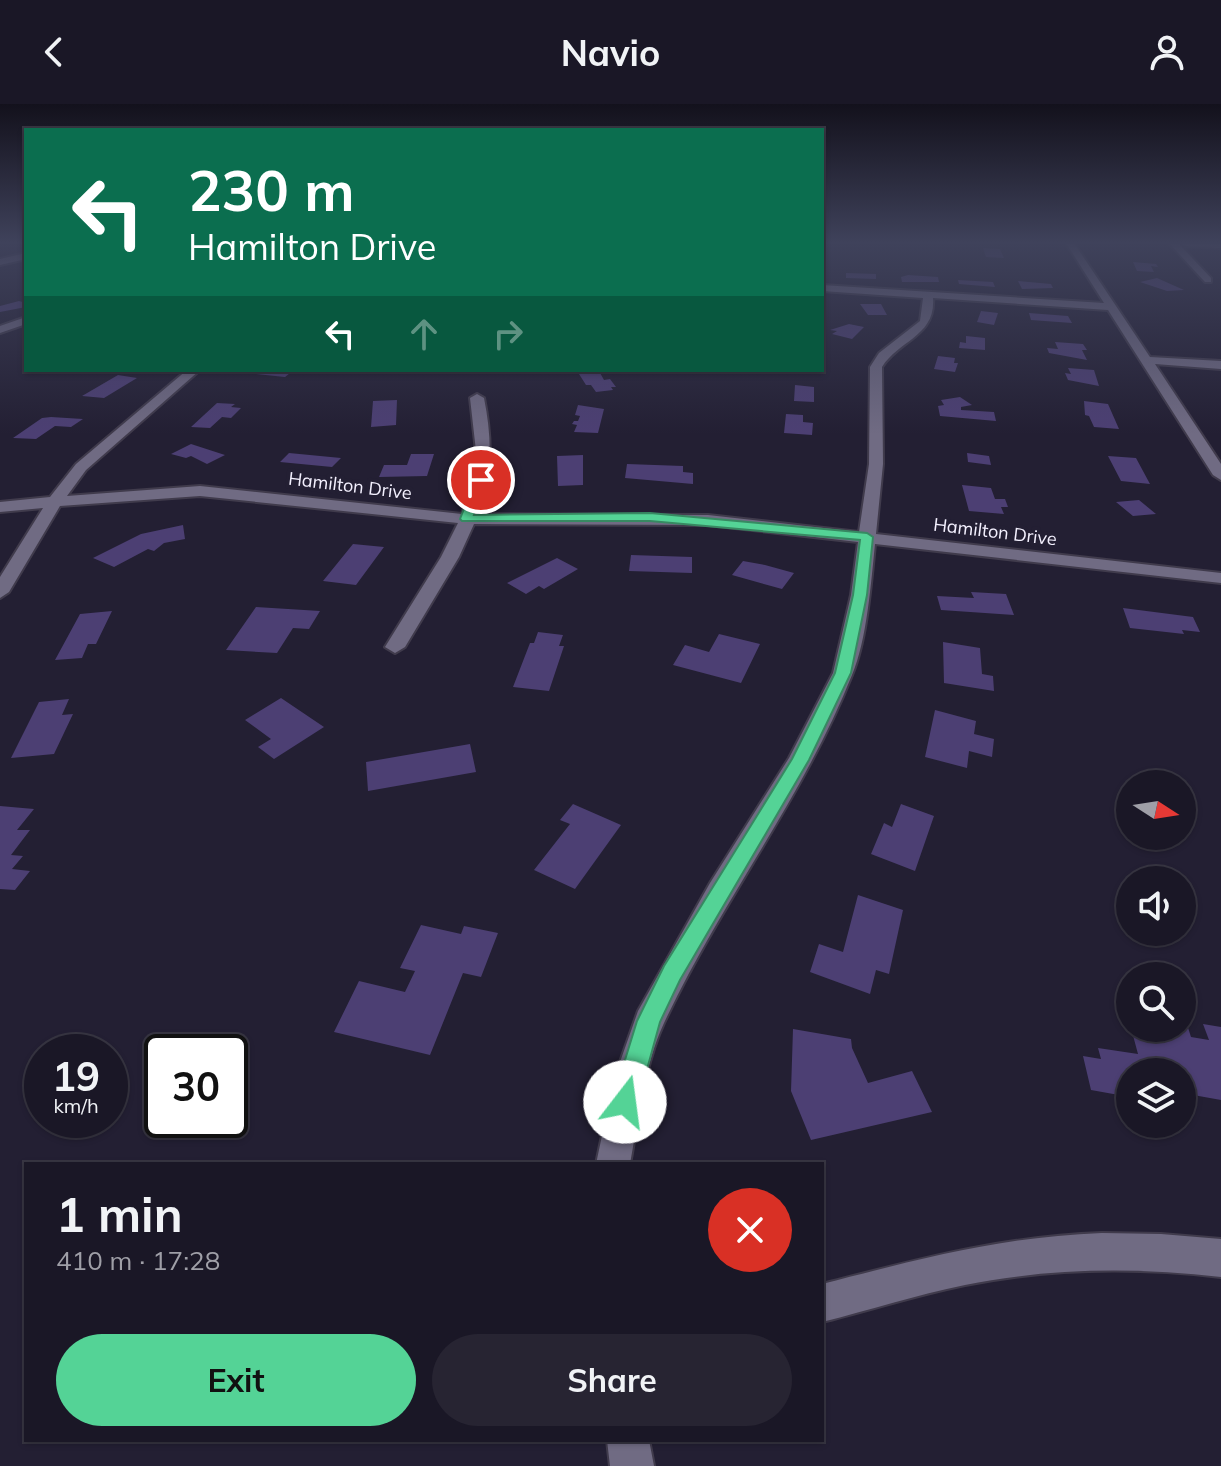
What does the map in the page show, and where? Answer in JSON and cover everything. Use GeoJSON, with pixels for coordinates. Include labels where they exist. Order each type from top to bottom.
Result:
{"type":"FeatureCollection","features":[{"type":"Feature","properties":{"kind":"street"},"geometry":{"type":"LineString","coordinates":[[613,1162],[630,1079],[649,1021],[720,891],[800,760],[843,673],[860,595],[876,464],[876,367],[881,356],[925,325],[930,307]]}},
{"type":"Feature","properties":{"kind":"street"},"geometry":{"type":"LineString","coordinates":[[1104,307],[1111,307],[1221,475]]}},
{"type":"Feature","properties":{"kind":"street"},"geometry":{"type":"LineString","coordinates":[[0,330],[24,321]]}},
{"type":"Feature","properties":{"kind":"street"},"geometry":{"type":"LineString","coordinates":[[1146,360],[1221,365]]}},
{"type":"Feature","properties":{"kind":"street"},"geometry":{"type":"LineString","coordinates":[[0,592],[56,501],[81,467],[192,372]]}},
{"type":"Feature","properties":{"kind":"street"},"geometry":{"type":"LineString","coordinates":[[395,647],[458,540],[481,480],[484,456],[477,398]]}},
{"type":"Feature","properties":{"kind":"street","name":"Hamilton Drive"},"geometry":{"type":"LineString","coordinates":[[0,507],[169,492],[215,492],[467,519],[650,517],[708,520],[1221,578]]}},
{"type":"Feature","properties":{"kind":"street"},"geometry":{"type":"LineString","coordinates":[[824,1303],[984,1263],[1111,1251],[1171,1251],[1221,1258]]}},
{"type":"Feature","properties":{"kind":"street"},"geometry":{"type":"LineString","coordinates":[[628,1442],[632,1466]]}},
{"type":"Feature","properties":{"kind":"building"},"geometry":{"type":"Polygon","coordinates":[[[0,307],[24,307],[24,307],[0,312],[0,307]]]}},
{"type":"Feature","properties":{"kind":"building"},"geometry":{"type":"Polygon","coordinates":[[[862,307],[882,307],[887,315],[868,315],[862,307]]]}},
{"type":"Feature","properties":{"kind":"building"},"geometry":{"type":"Polygon","coordinates":[[[981,311],[998,313],[994,325],[977,322],[981,311]]]}},
{"type":"Feature","properties":{"kind":"building"},"geometry":{"type":"Polygon","coordinates":[[[1029,313],[1068,316],[1072,323],[1031,320],[1029,313]]]}},
{"type":"Feature","properties":{"kind":"building"},"geometry":{"type":"Polygon","coordinates":[[[849,324],[864,327],[852,339],[832,334],[837,331],[830,330],[849,324]]]}},
{"type":"Feature","properties":{"kind":"building"},"geometry":{"type":"Polygon","coordinates":[[[966,336],[985,338],[985,350],[959,348],[960,342],[966,343],[966,336]]]}},
{"type":"Feature","properties":{"kind":"building"},"geometry":{"type":"Polygon","coordinates":[[[1055,342],[1083,344],[1087,350],[1082,350],[1087,360],[1049,353],[1047,348],[1058,349],[1055,342]]]}},
{"type":"Feature","properties":{"kind":"building"},"geometry":{"type":"Polygon","coordinates":[[[938,356],[955,358],[954,363],[958,363],[955,372],[934,369],[938,356]]]}},
{"type":"Feature","properties":{"kind":"building"},"geometry":{"type":"Polygon","coordinates":[[[1068,368],[1094,370],[1099,386],[1068,380],[1065,373],[1071,374],[1068,368]]]}},
{"type":"Feature","properties":{"kind":"building"},"geometry":{"type":"Polygon","coordinates":[[[258,372],[291,372],[285,377],[256,374],[258,372]]]}},
{"type":"Feature","properties":{"kind":"building"},"geometry":{"type":"Polygon","coordinates":[[[600,372],[604,380],[610,379],[616,387],[596,392],[591,385],[586,385],[579,374],[600,372]]]}},
{"type":"Feature","properties":{"kind":"building"},"geometry":{"type":"Polygon","coordinates":[[[118,375],[137,378],[104,398],[82,396],[118,375]]]}},
{"type":"Feature","properties":{"kind":"building"},"geometry":{"type":"Polygon","coordinates":[[[795,385],[814,387],[814,402],[794,401],[795,385]]]}},
{"type":"Feature","properties":{"kind":"building"},"geometry":{"type":"Polygon","coordinates":[[[960,397],[972,405],[961,407],[961,410],[994,412],[996,421],[940,416],[938,406],[944,405],[941,400],[960,397]]]}},
{"type":"Feature","properties":{"kind":"building"},"geometry":{"type":"Polygon","coordinates":[[[397,400],[396,425],[371,427],[373,401],[397,400]]]}},
{"type":"Feature","properties":{"kind":"building"},"geometry":{"type":"Polygon","coordinates":[[[1084,401],[1108,404],[1119,429],[1094,427],[1089,416],[1085,415],[1084,401]]]}},
{"type":"Feature","properties":{"kind":"building"},"geometry":{"type":"Polygon","coordinates":[[[217,403],[235,404],[231,407],[241,408],[231,418],[222,417],[210,428],[191,427],[217,403]]]}},
{"type":"Feature","properties":{"kind":"building"},"geometry":{"type":"Polygon","coordinates":[[[578,405],[604,409],[598,433],[574,432],[577,425],[572,424],[580,416],[575,415],[578,405]]]}},
{"type":"Feature","properties":{"kind":"building"},"geometry":{"type":"Polygon","coordinates":[[[786,414],[803,415],[803,422],[813,423],[812,435],[784,433],[786,414]]]}},
{"type":"Feature","properties":{"kind":"building"},"geometry":{"type":"Polygon","coordinates":[[[42,418],[83,419],[71,427],[55,426],[36,439],[13,438],[42,418]]]}},
{"type":"Feature","properties":{"kind":"building"},"geometry":{"type":"Polygon","coordinates":[[[191,444],[225,455],[207,464],[191,456],[186,458],[171,454],[191,444]]]}},
{"type":"Feature","properties":{"kind":"building"},"geometry":{"type":"Polygon","coordinates":[[[289,453],[341,458],[332,467],[280,462],[289,453]]]}},
{"type":"Feature","properties":{"kind":"building"},"geometry":{"type":"Polygon","coordinates":[[[967,453],[989,456],[991,465],[968,462],[967,453]]]}},
{"type":"Feature","properties":{"kind":"building"},"geometry":{"type":"Polygon","coordinates":[[[411,454],[434,454],[427,476],[379,477],[384,465],[407,465],[411,454]]]}},
{"type":"Feature","properties":{"kind":"building"},"geometry":{"type":"Polygon","coordinates":[[[583,455],[583,485],[558,486],[557,456],[583,455]]]}},
{"type":"Feature","properties":{"kind":"building"},"geometry":{"type":"Polygon","coordinates":[[[1108,456],[1136,458],[1150,484],[1121,481],[1108,456]]]}},
{"type":"Feature","properties":{"kind":"building"},"geometry":{"type":"Polygon","coordinates":[[[627,464],[683,466],[683,472],[693,473],[693,484],[625,478],[627,464]]]}},
{"type":"Feature","properties":{"kind":"building"},"geometry":{"type":"Polygon","coordinates":[[[962,485],[991,488],[995,499],[1005,499],[1008,507],[1001,507],[1004,514],[969,511],[962,485]]]}},
{"type":"Feature","properties":{"kind":"building"},"geometry":{"type":"Polygon","coordinates":[[[1139,500],[1156,514],[1133,516],[1116,502],[1139,500]]]}},
{"type":"Feature","properties":{"kind":"building"},"geometry":{"type":"Polygon","coordinates":[[[183,525],[185,539],[164,543],[154,551],[148,549],[114,567],[93,558],[141,534],[183,525]]]}},
{"type":"Feature","properties":{"kind":"building"},"geometry":{"type":"Polygon","coordinates":[[[353,544],[384,547],[356,585],[323,581],[353,544]]]}},
{"type":"Feature","properties":{"kind":"building"},"geometry":{"type":"Polygon","coordinates":[[[631,555],[692,557],[692,573],[629,571],[631,555]]]}},
{"type":"Feature","properties":{"kind":"building"},"geometry":{"type":"Polygon","coordinates":[[[557,558],[578,569],[544,589],[539,586],[526,594],[507,583],[557,558]]]}},
{"type":"Feature","properties":{"kind":"building"},"geometry":{"type":"Polygon","coordinates":[[[743,561],[794,573],[782,589],[732,575],[743,561]]]}},
{"type":"Feature","properties":{"kind":"building"},"geometry":{"type":"Polygon","coordinates":[[[971,592],[1006,594],[1014,615],[941,610],[937,596],[974,598],[971,592]]]}},
{"type":"Feature","properties":{"kind":"building"},"geometry":{"type":"Polygon","coordinates":[[[256,607],[320,611],[309,629],[293,628],[277,653],[226,650],[256,607]]]}},
{"type":"Feature","properties":{"kind":"building"},"geometry":{"type":"Polygon","coordinates":[[[1123,608],[1193,617],[1200,632],[1182,630],[1184,634],[1130,628],[1123,608]]]}},
{"type":"Feature","properties":{"kind":"building"},"geometry":{"type":"Polygon","coordinates":[[[112,611],[96,644],[88,644],[82,658],[55,660],[80,614],[112,611]]]}},
{"type":"Feature","properties":{"kind":"building"},"geometry":{"type":"Polygon","coordinates":[[[538,632],[563,635],[559,646],[564,646],[549,691],[513,687],[530,643],[534,643],[538,632]]]}},
{"type":"Feature","properties":{"kind":"building"},"geometry":{"type":"Polygon","coordinates":[[[719,634],[760,644],[741,683],[673,665],[685,645],[709,652],[719,634]]]}},
{"type":"Feature","properties":{"kind":"building"},"geometry":{"type":"Polygon","coordinates":[[[943,642],[980,648],[982,674],[993,676],[994,691],[944,683],[943,642]]]}},
{"type":"Feature","properties":{"kind":"building"},"geometry":{"type":"Polygon","coordinates":[[[281,698],[324,727],[274,759],[258,747],[271,739],[245,720],[281,698]]]}},
{"type":"Feature","properties":{"kind":"building"},"geometry":{"type":"Polygon","coordinates":[[[69,699],[62,715],[73,714],[54,754],[11,758],[39,702],[69,699]]]}},
{"type":"Feature","properties":{"kind":"building"},"geometry":{"type":"Polygon","coordinates":[[[935,710],[976,721],[974,734],[994,739],[992,757],[969,751],[967,768],[925,757],[935,710]]]}},
{"type":"Feature","properties":{"kind":"building"},"geometry":{"type":"Polygon","coordinates":[[[470,744],[476,772],[368,791],[366,762],[470,744]]]}},
{"type":"Feature","properties":{"kind":"building"},"geometry":{"type":"Polygon","coordinates":[[[573,804],[621,825],[575,889],[534,870],[570,824],[560,820],[573,804]]]}},
{"type":"Feature","properties":{"kind":"building"},"geometry":{"type":"Polygon","coordinates":[[[901,804],[934,816],[915,871],[871,854],[884,823],[892,827],[901,804]]]}},
{"type":"Feature","properties":{"kind":"building"},"geometry":{"type":"Polygon","coordinates":[[[0,806],[34,809],[17,830],[30,830],[11,855],[23,856],[12,869],[30,871],[15,890],[0,889],[0,806]]]}},
{"type":"Feature","properties":{"kind":"building"},"geometry":{"type":"Polygon","coordinates":[[[858,895],[903,910],[889,974],[876,970],[870,994],[810,972],[819,944],[843,952],[858,895]]]}},
{"type":"Feature","properties":{"kind":"building"},"geometry":{"type":"Polygon","coordinates":[[[421,925],[461,934],[464,926],[498,933],[481,977],[463,973],[430,1055],[334,1032],[359,981],[405,992],[415,971],[400,968],[421,925]]]}},
{"type":"Feature","properties":{"kind":"building"},"geometry":{"type":"Polygon","coordinates":[[[1203,1024],[1221,1027],[1221,1100],[1196,1096],[1196,1058],[1116,1058],[1116,1094],[1091,1090],[1083,1056],[1101,1059],[1098,1048],[1138,1054],[1135,1042],[1196,1042],[1196,1038],[1209,1040],[1203,1024]]]}},
{"type":"Feature","properties":{"kind":"building"},"geometry":{"type":"Polygon","coordinates":[[[793,1029],[851,1039],[868,1083],[912,1071],[932,1112],[811,1140],[791,1091],[793,1029]]]}},
{"type":"Feature","properties":{"kind":"route"},"geometry":{"type":"LineString","coordinates":[[481,480],[467,519],[650,517],[867,537],[860,595],[843,673],[828,708],[775,805],[672,973],[649,1021],[625,1102]]}}]}
